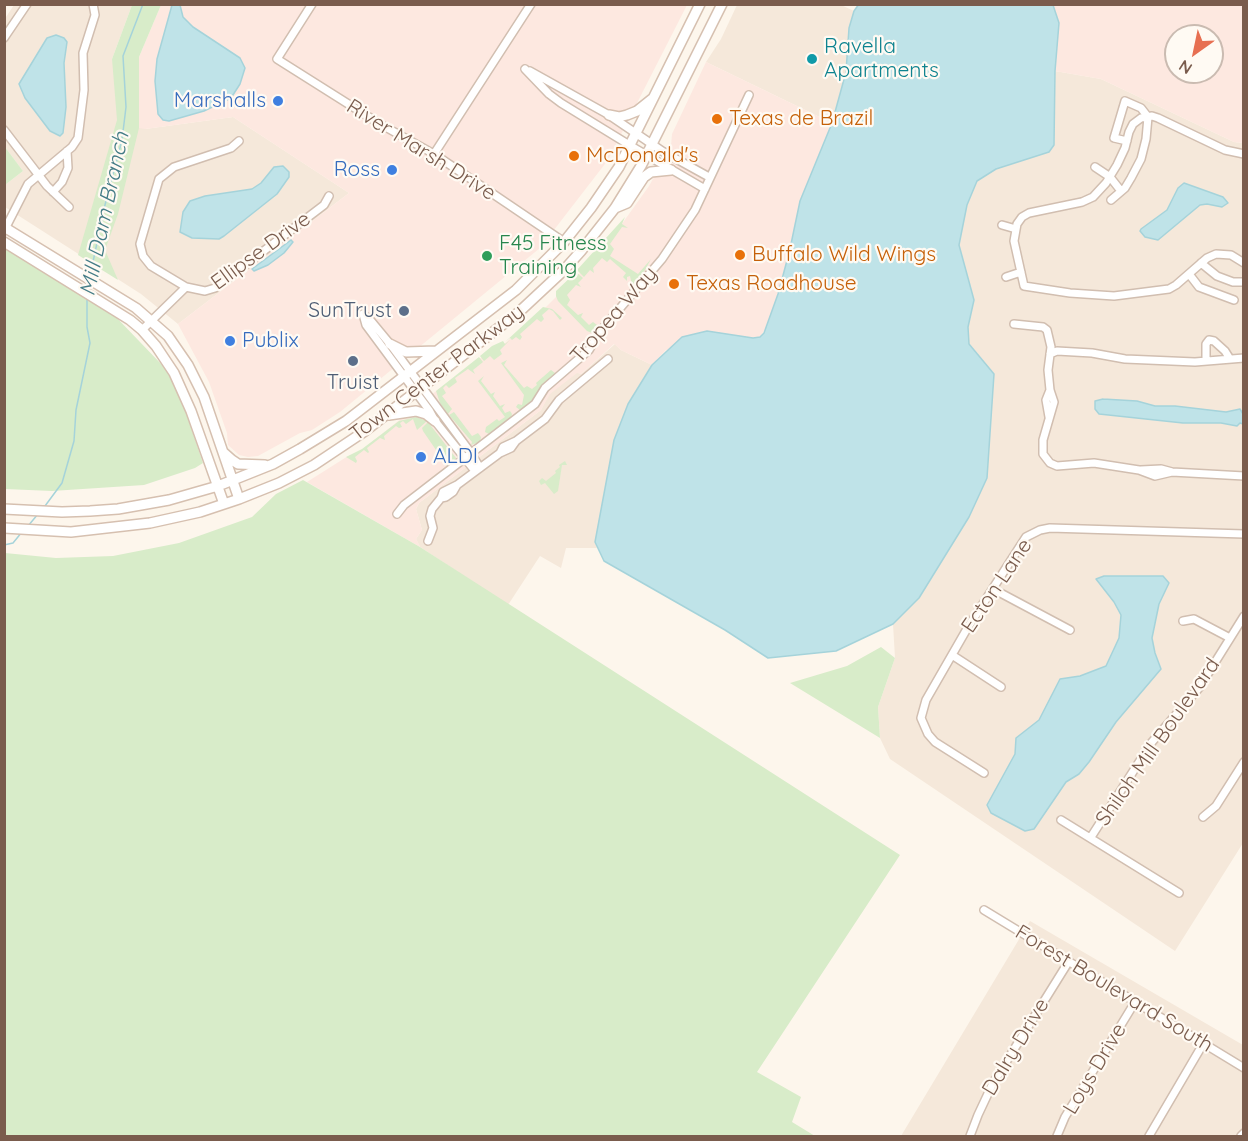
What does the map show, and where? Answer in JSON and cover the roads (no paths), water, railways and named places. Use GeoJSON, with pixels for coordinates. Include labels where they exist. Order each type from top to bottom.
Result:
{"type":"FeatureCollection","features":[{"type":"Feature","properties":{"kind":"main road","name":"Town Center Parkway"},"geometry":{"type":"LineString","coordinates":[[4,509],[62,512],[118,509],[218,486],[273,464],[346,421],[516,290],[564,242],[591,208],[631,146],[700,4]]}},
{"type":"Feature","properties":{"kind":"main road","name":"Town Center Parkway"},"geometry":{"type":"LineString","coordinates":[[4,528],[72,532],[145,524],[224,504],[279,483],[314,465],[384,416],[519,312],[564,270],[615,208],[647,155],[722,4]]}},
{"type":"Feature","properties":{"kind":"main road"},"geometry":{"type":"LineString","coordinates":[[609,115],[619,117],[637,111],[656,95]]}},
{"type":"Feature","properties":{"kind":"main road"},"geometry":{"type":"LineString","coordinates":[[615,208],[627,203],[644,177],[651,172],[671,170]]}},
{"type":"Feature","properties":{"kind":"main road"},"geometry":{"type":"LineString","coordinates":[[5,229],[104,287],[152,320],[168,336],[188,365],[204,398],[239,499]]}},
{"type":"Feature","properties":{"kind":"main road"},"geometry":{"type":"LineString","coordinates":[[4,242],[103,302],[142,330],[174,373],[191,411],[224,504]]}},
{"type":"Feature","properties":{"kind":"main road"},"geometry":{"type":"LineString","coordinates":[[390,344],[406,352],[438,351]]}},
{"type":"Feature","properties":{"kind":"main road"},"geometry":{"type":"LineString","coordinates":[[384,416],[416,411],[426,414],[435,421]]}},
{"type":"Feature","properties":{"kind":"main road"},"geometry":{"type":"LineString","coordinates":[[220,448],[238,464],[255,466],[273,464]]}},
{"type":"Feature","properties":{"kind":"street"},"geometry":{"type":"LineString","coordinates":[[4,38],[27,4]]}},
{"type":"Feature","properties":{"kind":"street"},"geometry":{"type":"LineString","coordinates":[[5,229],[28,184],[67,151],[78,138],[84,90],[83,52],[95,15],[93,4]]}},
{"type":"Feature","properties":{"kind":"street","name":"River Marsh Drive"},"geometry":{"type":"LineString","coordinates":[[312,4],[277,59],[380,124],[434,154],[564,242]]}},
{"type":"Feature","properties":{"kind":"street"},"geometry":{"type":"LineString","coordinates":[[434,154],[531,4]]}},
{"type":"Feature","properties":{"kind":"street"},"geometry":{"type":"LineString","coordinates":[[705,189],[561,103],[525,69],[549,80],[582,102],[609,115],[662,151],[709,177]]}},
{"type":"Feature","properties":{"kind":"street","name":"Tropea Way"},"geometry":{"type":"LineString","coordinates":[[397,514],[404,505],[535,404],[545,388],[589,350],[598,334],[662,259],[694,210],[749,95]]}},
{"type":"Feature","properties":{"kind":"street"},"geometry":{"type":"LineString","coordinates":[[1111,200],[1131,178],[1141,159],[1146,139],[1148,117],[1140,108],[1125,101],[1114,138],[1127,141]]}},
{"type":"Feature","properties":{"kind":"street"},"geometry":{"type":"LineString","coordinates":[[1244,154],[1225,150],[1158,118],[1141,118],[1133,124],[1125,148],[1110,177],[1093,197],[1082,202],[1029,213],[1022,217],[1016,229],[1014,241],[1024,286],[1070,293],[1114,296],[1169,289],[1216,254],[1231,255],[1244,263]]}},
{"type":"Feature","properties":{"kind":"street"},"geometry":{"type":"LineString","coordinates":[[4,130],[53,192],[69,207]]}},
{"type":"Feature","properties":{"kind":"street","name":"Ellipse Drive"},"geometry":{"type":"LineString","coordinates":[[239,141],[231,148],[174,167],[159,179],[140,244],[143,256],[151,266],[186,287],[205,291],[215,288],[324,205],[329,196]]}},
{"type":"Feature","properties":{"kind":"street"},"geometry":{"type":"LineString","coordinates":[[53,192],[62,182],[68,168],[67,151]]}},
{"type":"Feature","properties":{"kind":"street"},"geometry":{"type":"LineString","coordinates":[[1095,168],[1110,177],[1121,191]]}},
{"type":"Feature","properties":{"kind":"street"},"geometry":{"type":"LineString","coordinates":[[1002,225],[1016,229]]}},
{"type":"Feature","properties":{"kind":"street"},"geometry":{"type":"LineString","coordinates":[[1201,263],[1217,276],[1233,282],[1244,282]]}},
{"type":"Feature","properties":{"kind":"street"},"geometry":{"type":"LineString","coordinates":[[1006,277],[1021,272]]}},
{"type":"Feature","properties":{"kind":"street"},"geometry":{"type":"LineString","coordinates":[[1189,274],[1199,287],[1234,300]]}},
{"type":"Feature","properties":{"kind":"street","name":"Ellipse Drive"},"geometry":{"type":"LineString","coordinates":[[142,330],[186,287]]}},
{"type":"Feature","properties":{"kind":"street"},"geometry":{"type":"LineString","coordinates":[[406,374],[390,344],[363,314],[366,325],[418,389],[471,453],[478,470]]}},
{"type":"Feature","properties":{"kind":"street"},"geometry":{"type":"LineString","coordinates":[[1014,324],[1043,327],[1047,330],[1051,346],[1048,370],[1054,402],[1043,440],[1042,454],[1050,463],[1057,466],[1094,464],[1139,470],[1161,469],[1173,472],[1244,476]]}},
{"type":"Feature","properties":{"kind":"street"},"geometry":{"type":"LineString","coordinates":[[1206,361],[1206,344],[1209,340],[1214,341],[1226,351],[1230,360]]}},
{"type":"Feature","properties":{"kind":"street"},"geometry":{"type":"LineString","coordinates":[[1050,354],[1057,351],[1092,353],[1125,359],[1206,361],[1244,358]]}},
{"type":"Feature","properties":{"kind":"street"},"geometry":{"type":"LineString","coordinates":[[429,541],[433,528],[430,513],[441,498],[446,497],[457,485],[500,453],[511,448],[516,441],[546,418],[559,400],[608,358]]}},
{"type":"Feature","properties":{"kind":"street"},"geometry":{"type":"LineString","coordinates":[[418,389],[435,421],[464,459],[478,470]]}},
{"type":"Feature","properties":{"kind":"street","name":"Ecton Lane"},"geometry":{"type":"LineString","coordinates":[[984,773],[936,742],[928,734],[921,718],[926,700],[952,655],[1026,537],[1050,528],[1244,534]]}},
{"type":"Feature","properties":{"kind":"street"},"geometry":{"type":"LineString","coordinates":[[993,589],[1070,630]]}},
{"type":"Feature","properties":{"kind":"street","name":"Shiloh Mill Boulevard"},"geometry":{"type":"LineString","coordinates":[[1091,837],[1152,742],[1199,688],[1244,616]]}},
{"type":"Feature","properties":{"kind":"street"},"geometry":{"type":"LineString","coordinates":[[1183,621],[1194,619],[1230,638]]}},
{"type":"Feature","properties":{"kind":"street"},"geometry":{"type":"LineString","coordinates":[[952,655],[1001,687]]}},
{"type":"Feature","properties":{"kind":"street"},"geometry":{"type":"LineString","coordinates":[[1203,817],[1216,806],[1244,762]]}},
{"type":"Feature","properties":{"kind":"street"},"geometry":{"type":"LineString","coordinates":[[1061,820],[1179,893]]}},
{"type":"Feature","properties":{"kind":"street","name":"Forest Boulevard South"},"geometry":{"type":"LineString","coordinates":[[984,910],[1244,1068]]}},
{"type":"Feature","properties":{"kind":"street","name":"Dalry Drive"},"geometry":{"type":"LineString","coordinates":[[970,1137],[993,1083],[1069,961]]}},
{"type":"Feature","properties":{"kind":"street","name":"Loys Drive"},"geometry":{"type":"LineString","coordinates":[[1057,1137],[1065,1117],[1135,1002]]}},
{"type":"Feature","properties":{"kind":"street"},"geometry":{"type":"LineString","coordinates":[[1149,1137],[1203,1044]]}},
{"type":"Feature","properties":{"kind":"water"},"geometry":{"type":"Polygon","coordinates":[[[859,4],[1053,5],[1059,23],[1055,71],[1054,145],[1049,152],[996,169],[977,181],[967,205],[959,245],[974,300],[968,327],[969,344],[994,374],[987,478],[969,517],[919,598],[893,624],[836,651],[768,658],[725,630],[604,561],[595,542],[614,440],[628,404],[652,365],[682,337],[707,331],[753,338],[760,337],[764,333],[778,294],[789,253],[787,246],[791,244],[800,201],[832,123],[846,72],[849,28],[854,11],[859,4]]]}},
{"type":"Feature","properties":{"kind":"water"},"geometry":{"type":"Polygon","coordinates":[[[172,5],[180,5],[183,17],[193,27],[240,58],[245,68],[240,84],[231,98],[204,111],[169,121],[163,120],[158,114],[155,81],[157,59],[172,5]]]}},
{"type":"Feature","properties":{"kind":"water"},"geometry":{"type":"Polygon","coordinates":[[[56,35],[67,42],[64,63],[66,107],[63,133],[60,136],[50,131],[25,98],[19,84],[47,38],[56,35]]]}},
{"type":"Feature","properties":{"kind":"water"},"geometry":{"type":"Polygon","coordinates":[[[283,166],[289,172],[289,177],[277,194],[224,236],[219,239],[192,238],[180,232],[183,212],[190,201],[205,196],[252,189],[261,183],[274,167],[283,166]]]}},
{"type":"Feature","properties":{"kind":"water"},"geometry":{"type":"Polygon","coordinates":[[[1184,183],[1223,197],[1228,203],[1222,207],[1200,205],[1158,240],[1145,237],[1141,229],[1167,210],[1178,188],[1184,183]]]}},
{"type":"Feature","properties":{"kind":"water"},"geometry":{"type":"Polygon","coordinates":[[[291,240],[293,242],[284,253],[268,265],[254,271],[252,269],[291,240]]]}},
{"type":"Feature","properties":{"kind":"water"},"geometry":{"type":"Polygon","coordinates":[[[1103,399],[1226,412],[1240,409],[1243,414],[1243,424],[1240,423],[1237,426],[1221,423],[1183,423],[1099,414],[1095,409],[1095,401],[1103,399]]]}},
{"type":"Feature","properties":{"kind":"water"},"geometry":{"type":"Polygon","coordinates":[[[1104,576],[1163,576],[1169,583],[1159,604],[1152,638],[1161,669],[1116,722],[1079,774],[1066,782],[1034,829],[1025,831],[991,813],[987,805],[1015,754],[1016,738],[1039,720],[1060,679],[1080,676],[1106,666],[1119,638],[1121,615],[1096,579],[1104,576]]]}},
{"type":"Feature","properties":{"kind":"waterway","name":"Mill Dam Branch"},"geometry":{"type":"LineString","coordinates":[[90,276],[122,140],[126,107],[123,56],[143,4]]}},
{"type":"Feature","properties":{"kind":"waterway","name":"Mill Dam Branch"},"geometry":{"type":"LineString","coordinates":[[45,506],[62,483],[74,441],[76,410],[90,343],[87,327],[87,298]]}},
{"type":"Feature","properties":{"kind":"waterway","name":"Mill Dam Branch"},"geometry":{"type":"LineString","coordinates":[[28,526],[38,514]]}},
{"type":"Feature","properties":{"kind":"waterway","name":"Mill Dam Branch"},"geometry":{"type":"LineString","coordinates":[[4,545],[13,543],[22,532]]}},
{"type":"Feature","properties":{"kind":"place","name":"Ravella Apartments"},"geometry":{"type":"Point","coordinates":[812,59]}},
{"type":"Feature","properties":{"kind":"place","name":"Marshalls"},"geometry":{"type":"Point","coordinates":[278,101]}},
{"type":"Feature","properties":{"kind":"place","name":"Texas de Brazil"},"geometry":{"type":"Point","coordinates":[717,119]}},
{"type":"Feature","properties":{"kind":"place","name":"McDonald's"},"geometry":{"type":"Point","coordinates":[574,156]}},
{"type":"Feature","properties":{"kind":"place","name":"Ross"},"geometry":{"type":"Point","coordinates":[392,170]}},
{"type":"Feature","properties":{"kind":"place","name":"Buffalo Wild Wings"},"geometry":{"type":"Point","coordinates":[740,255]}},
{"type":"Feature","properties":{"kind":"place","name":"F45 Fitness Training"},"geometry":{"type":"Point","coordinates":[487,256]}},
{"type":"Feature","properties":{"kind":"place","name":"Texas Roadhouse"},"geometry":{"type":"Point","coordinates":[674,284]}},
{"type":"Feature","properties":{"kind":"place","name":"SunTrust"},"geometry":{"type":"Point","coordinates":[404,311]}},
{"type":"Feature","properties":{"kind":"place","name":"Publix"},"geometry":{"type":"Point","coordinates":[230,341]}},
{"type":"Feature","properties":{"kind":"place","name":"Truist"},"geometry":{"type":"Point","coordinates":[353,361]}},
{"type":"Feature","properties":{"kind":"place","name":"ALDI"},"geometry":{"type":"Point","coordinates":[421,457]}}]}
